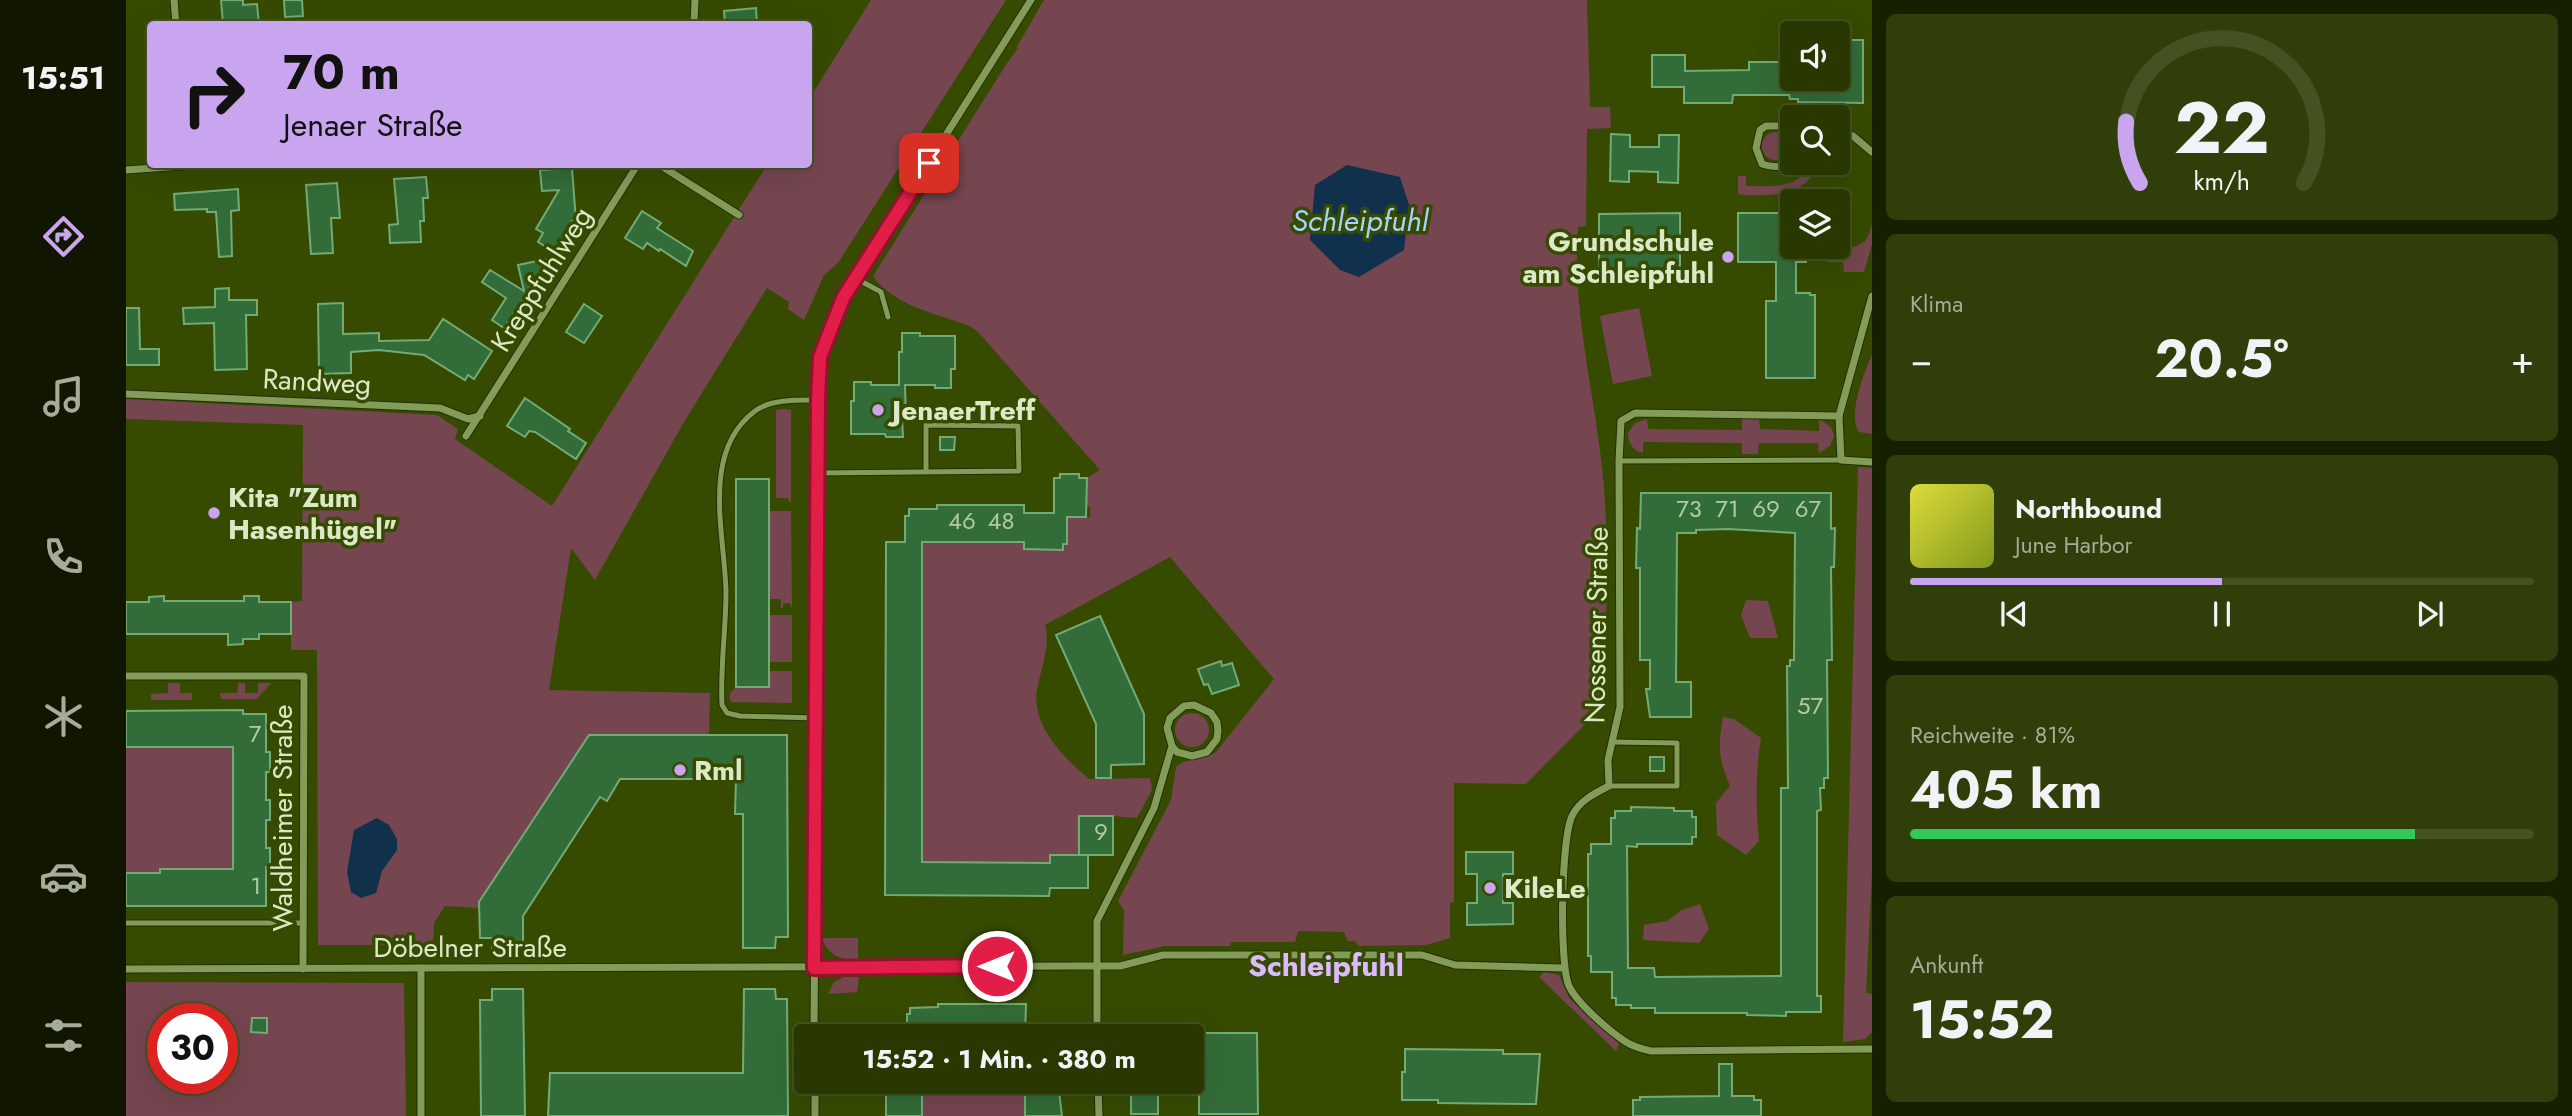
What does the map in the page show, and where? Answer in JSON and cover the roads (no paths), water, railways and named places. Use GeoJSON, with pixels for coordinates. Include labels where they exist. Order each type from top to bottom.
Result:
{"type":"FeatureCollection","features":[{"type":"Feature","properties":{"kind":"street"},"geometry":{"type":"LineString","coordinates":[[174,0],[176,21]]}},
{"type":"Feature","properties":{"kind":"street"},"geometry":{"type":"LineString","coordinates":[[814,1024],[820,357],[843,298],[1031,0]]}},
{"type":"Feature","properties":{"kind":"street"},"geometry":{"type":"LineString","coordinates":[[694,21],[695,3]]}},
{"type":"Feature","properties":{"kind":"street"},"geometry":{"type":"LineString","coordinates":[[1780,126],[1766,126],[1760,130],[1756,148],[1762,164],[1780,166]]}},
{"type":"Feature","properties":{"kind":"street"},"geometry":{"type":"LineString","coordinates":[[1850,134],[1872,152]]}},
{"type":"Feature","properties":{"kind":"street"},"geometry":{"type":"LineString","coordinates":[[126,170],[154,168]]}},
{"type":"Feature","properties":{"kind":"street","name":"Kreppfuhlweg"},"geometry":{"type":"LineString","coordinates":[[480,416],[635,168]]}},
{"type":"Feature","properties":{"kind":"street"},"geometry":{"type":"LineString","coordinates":[[664,168],[739,215]]}},
{"type":"Feature","properties":{"kind":"street"},"geometry":{"type":"LineString","coordinates":[[1872,296],[1839,416],[1841,460],[1872,462]]}},
{"type":"Feature","properties":{"kind":"street","name":"Randweg"},"geometry":{"type":"LineString","coordinates":[[126,394],[440,408],[468,419],[480,416]]}},
{"type":"Feature","properties":{"kind":"street","name":"Nossener Straße"},"geometry":{"type":"LineString","coordinates":[[1609,786],[1608,760],[1620,707],[1621,421],[1634,413],[1839,416]]}},
{"type":"Feature","properties":{"kind":"street"},"geometry":{"type":"LineString","coordinates":[[466,436],[480,416]]}},
{"type":"Feature","properties":{"kind":"street","name":"Waldheimer Straße"},"geometry":{"type":"LineString","coordinates":[[126,676],[304,676],[303,969]]}},
{"type":"Feature","properties":{"kind":"street"},"geometry":{"type":"LineString","coordinates":[[1097,1024],[1097,921],[1150,818],[1172,746],[1167,728],[1170,718],[1184,706],[1194,705],[1212,713],[1217,722],[1217,739],[1207,752],[1184,755],[1172,746]]}},
{"type":"Feature","properties":{"kind":"street"},"geometry":{"type":"LineString","coordinates":[[1609,786],[1588,797],[1573,813],[1566,829],[1564,968],[1574,996],[1625,1042],[1651,1051],[1872,1049]]}},
{"type":"Feature","properties":{"kind":"street","name":"Döbelner Straße"},"geometry":{"type":"LineString","coordinates":[[126,969],[1120,966],[1163,956],[1422,955],[1455,965],[1564,968]]}},
{"type":"Feature","properties":{"kind":"street"},"geometry":{"type":"LineString","coordinates":[[421,968],[421,1116]]}},
{"type":"Feature","properties":{"kind":"street"},"geometry":{"type":"LineString","coordinates":[[815,1094],[816,1116]]}},
{"type":"Feature","properties":{"kind":"street"},"geometry":{"type":"LineString","coordinates":[[1098,1094],[1099,1116]]}},
{"type":"Feature","properties":{"kind":"lane"},"geometry":{"type":"LineString","coordinates":[[857,279],[880,292],[888,317]]}},
{"type":"Feature","properties":{"kind":"lane"},"geometry":{"type":"LineString","coordinates":[[816,718],[740,716],[727,713],[722,705],[726,592],[720,485],[724,456],[739,428],[756,410],[776,403],[818,400]]}},
{"type":"Feature","properties":{"kind":"lane"},"geometry":{"type":"LineString","coordinates":[[817,473],[1019,471],[1018,426],[926,425],[926,471]]}},
{"type":"Feature","properties":{"kind":"lane"},"geometry":{"type":"LineString","coordinates":[[1619,461],[1841,460]]}},
{"type":"Feature","properties":{"kind":"lane"},"geometry":{"type":"LineString","coordinates":[[1609,786],[1677,786],[1677,743],[1613,742]]}},
{"type":"Feature","properties":{"kind":"lane"},"geometry":{"type":"LineString","coordinates":[[126,923],[303,923]]}},
{"type":"Feature","properties":{"kind":"water","name":"Schleipfuhl"},"geometry":{"type":"Polygon","coordinates":[[[1347,165],[1400,177],[1409,205],[1404,250],[1359,277],[1340,270],[1310,240],[1315,185],[1347,165]]]}},
{"type":"Feature","properties":{"kind":"water"},"geometry":{"type":"Polygon","coordinates":[[[377,818],[389,825],[397,839],[397,850],[382,871],[376,893],[361,898],[351,892],[347,872],[354,830],[377,818]]]}},
{"type":"Feature","properties":{"kind":"place","name":"Grundschule am Schleipfuhl"},"geometry":{"type":"Point","coordinates":[1728,257]}},
{"type":"Feature","properties":{"kind":"place","name":"JenaerTreff"},"geometry":{"type":"Point","coordinates":[878,410]}},
{"type":"Feature","properties":{"kind":"place","name":"Kita \"Zum Hasenhügel\""},"geometry":{"type":"Point","coordinates":[214,513]}},
{"type":"Feature","properties":{"kind":"place","name":"Rml"},"geometry":{"type":"Point","coordinates":[680,770]}},
{"type":"Feature","properties":{"kind":"place","name":"KileLe"},"geometry":{"type":"Point","coordinates":[1490,888]}},
{"type":"Feature","properties":{"kind":"district","name":"Schleipfuhl"},"geometry":{"type":"Point","coordinates":[1326,966]}}]}
